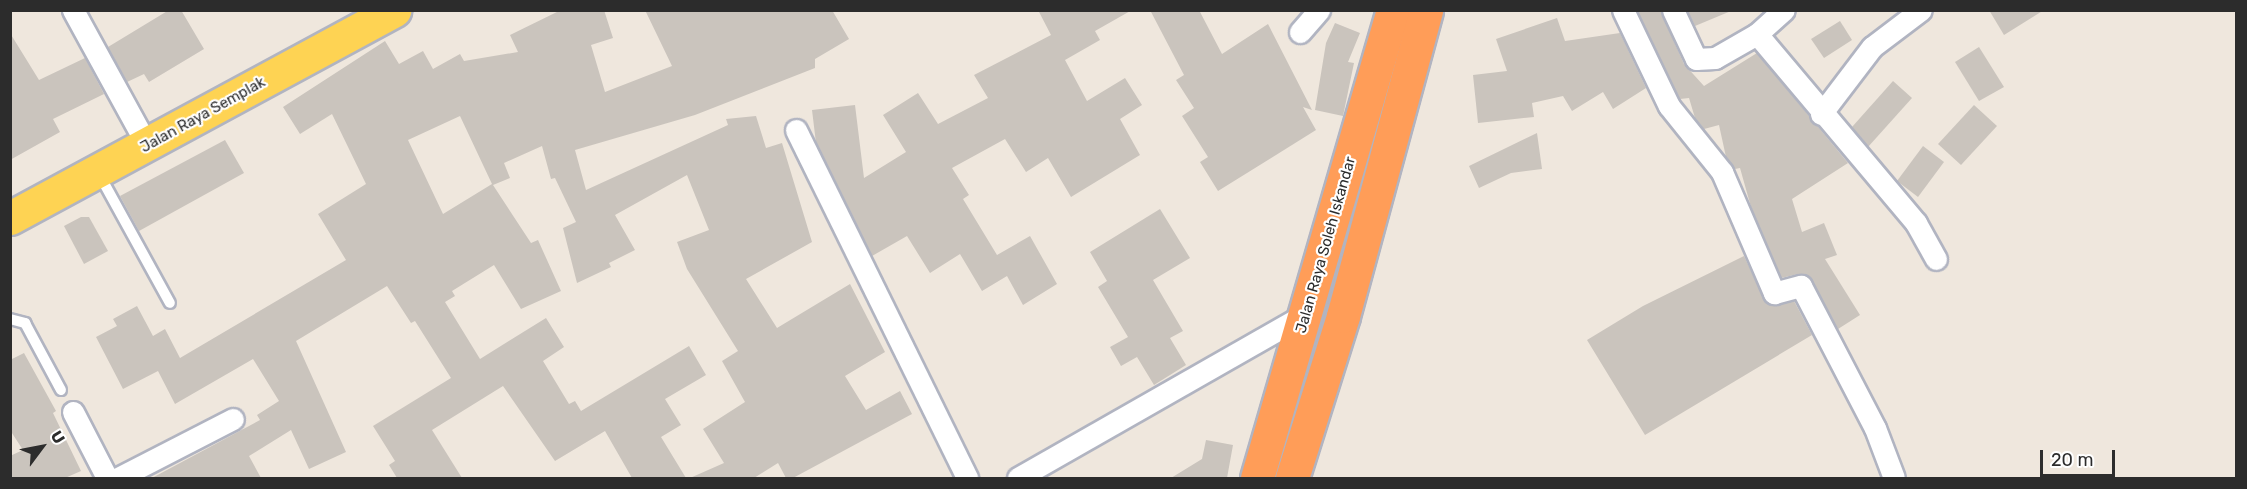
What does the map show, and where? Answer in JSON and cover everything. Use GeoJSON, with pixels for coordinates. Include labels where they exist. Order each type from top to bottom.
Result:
{"type":"FeatureCollection","features":[{"type":"Feature","properties":{"kind":"highway","name":"Jalan Raya Soleh Iskandar"},"geometry":{"type":"LineString","coordinates":[[1257,478],[1307,313],[1393,10]]}},
{"type":"Feature","properties":{"kind":"highway"},"geometry":{"type":"LineString","coordinates":[[1292,478],[1359,256],[1426,10]]}},
{"type":"Feature","properties":{"kind":"highway"},"geometry":{"type":"LineString","coordinates":[[1326,245],[1359,256]]}},
{"type":"Feature","properties":{"kind":"main road","name":"Jalan Raya Semplak"},"geometry":{"type":"LineString","coordinates":[[10,218],[147,145],[376,15]]}},
{"type":"Feature","properties":{"kind":"street"},"geometry":{"type":"LineString","coordinates":[[73,10],[147,145]]}},
{"type":"Feature","properties":{"kind":"street"},"geometry":{"type":"LineString","coordinates":[[1300,32],[1319,10]]}},
{"type":"Feature","properties":{"kind":"street"},"geometry":{"type":"LineString","coordinates":[[1623,10],[1669,106],[1722,172],[1774,293],[1802,286],[1875,428],[1894,478]]}},
{"type":"Feature","properties":{"kind":"street"},"geometry":{"type":"LineString","coordinates":[[1673,10],[1696,59],[1715,58],[1756,34],[1784,10]]}},
{"type":"Feature","properties":{"kind":"street"},"geometry":{"type":"LineString","coordinates":[[1821,114],[1872,47],[1921,10]]}},
{"type":"Feature","properties":{"kind":"street"},"geometry":{"type":"LineString","coordinates":[[1756,34],[1821,114],[1916,223],[1936,260]]}},
{"type":"Feature","properties":{"kind":"street"},"geometry":{"type":"LineString","coordinates":[[796,130],[967,478]]}},
{"type":"Feature","properties":{"kind":"street"},"geometry":{"type":"LineString","coordinates":[[1018,478],[1307,313]]}},
{"type":"Feature","properties":{"kind":"street"},"geometry":{"type":"LineString","coordinates":[[73,412],[107,478]]}},
{"type":"Feature","properties":{"kind":"street"},"geometry":{"type":"LineString","coordinates":[[117,478],[233,419]]}},
{"type":"Feature","properties":{"kind":"lane"},"geometry":{"type":"LineString","coordinates":[[98,172],[170,303]]}},
{"type":"Feature","properties":{"kind":"lane"},"geometry":{"type":"LineString","coordinates":[[10,319],[26,322],[61,390]]}},
{"type":"Feature","properties":{"kind":"building"},"geometry":{"type":"Polygon","coordinates":[[[169,10],[181,10],[204,49],[149,82],[144,74],[127,82],[108,47],[169,10]]]}},
{"type":"Feature","properties":{"kind":"building"},"geometry":{"type":"Polygon","coordinates":[[[561,10],[604,10],[613,38],[591,45],[605,92],[672,66],[645,10],[832,10],[849,39],[815,59],[815,68],[695,115],[575,150],[586,190],[728,125],[726,119],[756,116],[766,148],[782,143],[812,242],[746,279],[777,328],[850,284],[885,352],[845,376],[866,410],[900,391],[912,414],[793,478],[786,478],[778,463],[754,478],[690,478],[724,463],[703,429],[745,402],[722,361],[738,351],[687,269],[677,242],[709,230],[687,175],[615,215],[635,250],[609,263],[611,267],[577,283],[563,228],[576,222],[555,178],[551,179],[542,146],[504,163],[510,178],[493,185],[531,243],[538,240],[561,291],[521,309],[494,265],[452,291],[455,296],[445,302],[480,359],[546,318],[564,347],[543,361],[569,404],[575,401],[581,411],[689,346],[706,375],[665,399],[681,425],[661,437],[686,478],[632,478],[605,431],[555,461],[503,386],[432,430],[462,478],[397,478],[389,465],[395,461],[373,426],[451,378],[415,321],[411,323],[387,286],[296,341],[346,452],[309,469],[291,430],[249,456],[261,478],[152,478],[260,420],[257,415],[279,401],[253,359],[175,404],[158,371],[123,389],[96,337],[117,326],[113,319],[137,306],[153,336],[165,329],[180,358],[346,260],[318,214],[366,184],[332,114],[300,134],[283,107],[385,41],[399,64],[423,51],[433,69],[460,54],[464,61],[518,52],[510,35],[561,10]],[[460,116],[408,140],[443,214],[492,184],[460,116]]]}},
{"type":"Feature","properties":{"kind":"building"},"geometry":{"type":"Polygon","coordinates":[[[1038,10],[1132,10],[1095,31],[1100,40],[1065,60],[1087,101],[1125,78],[1142,105],[1120,119],[1140,155],[1071,197],[1048,158],[1026,172],[1005,139],[952,168],[969,195],[963,199],[997,255],[1030,236],[1057,284],[1023,305],[1007,276],[982,291],[960,254],[930,273],[907,236],[872,256],[816,143],[812,110],[855,105],[864,178],[906,152],[883,115],[918,93],[938,124],[988,98],[974,75],[1051,35],[1038,10]]]}},
{"type":"Feature","properties":{"kind":"building"},"geometry":{"type":"Polygon","coordinates":[[[1150,10],[1199,10],[1222,54],[1268,24],[1312,110],[1303,107],[1316,130],[1218,191],[1200,162],[1208,157],[1182,116],[1194,108],[1176,80],[1184,75],[1150,10]]]}},
{"type":"Feature","properties":{"kind":"building"},"geometry":{"type":"Polygon","coordinates":[[[1637,10],[1660,10],[1684,64],[1704,86],[1757,53],[1848,163],[1792,199],[1802,232],[1824,223],[1837,255],[1825,259],[1860,315],[1838,329],[1809,276],[1798,274],[1781,278],[1751,207],[1740,168],[1735,169],[1726,157],[1719,125],[1704,129],[1695,118],[1689,98],[1680,99],[1637,10]]]}},
{"type":"Feature","properties":{"kind":"building"},"geometry":{"type":"Polygon","coordinates":[[[1687,10],[1731,10],[1731,11],[1695,26],[1687,10]]]}},
{"type":"Feature","properties":{"kind":"building"},"geometry":{"type":"Polygon","coordinates":[[[1989,10],[2044,10],[2004,35],[1989,10]]]}},
{"type":"Feature","properties":{"kind":"building"},"geometry":{"type":"Polygon","coordinates":[[[1557,18],[1565,41],[1620,33],[1646,88],[1613,109],[1603,92],[1572,111],[1563,96],[1532,103],[1534,117],[1478,123],[1473,75],[1507,71],[1496,39],[1557,18]]]}},
{"type":"Feature","properties":{"kind":"building"},"geometry":{"type":"Polygon","coordinates":[[[1840,21],[1852,40],[1824,58],[1811,39],[1840,21]]]}},
{"type":"Feature","properties":{"kind":"building"},"geometry":{"type":"Polygon","coordinates":[[[1335,23],[1360,33],[1348,62],[1354,63],[1343,116],[1315,110],[1326,43],[1335,23]]]}},
{"type":"Feature","properties":{"kind":"building"},"geometry":{"type":"Polygon","coordinates":[[[10,33],[39,80],[85,58],[104,94],[53,119],[60,132],[10,160],[10,33]]]}},
{"type":"Feature","properties":{"kind":"building"},"geometry":{"type":"Polygon","coordinates":[[[1979,47],[2004,87],[1979,101],[1955,62],[1979,47]]]}},
{"type":"Feature","properties":{"kind":"building"},"geometry":{"type":"Polygon","coordinates":[[[1893,81],[1912,98],[1868,147],[1852,127],[1893,81]]]}},
{"type":"Feature","properties":{"kind":"building"},"geometry":{"type":"Polygon","coordinates":[[[1974,105],[1997,126],[1961,165],[1938,144],[1974,105]]]}},
{"type":"Feature","properties":{"kind":"building"},"geometry":{"type":"Polygon","coordinates":[[[1537,133],[1542,169],[1511,173],[1479,188],[1469,166],[1537,133]]]}},
{"type":"Feature","properties":{"kind":"building"},"geometry":{"type":"Polygon","coordinates":[[[225,140],[244,173],[139,231],[120,196],[225,140]]]}},
{"type":"Feature","properties":{"kind":"building"},"geometry":{"type":"Polygon","coordinates":[[[1923,146],[1944,162],[1918,197],[1897,181],[1923,146]]]}},
{"type":"Feature","properties":{"kind":"building"},"geometry":{"type":"Polygon","coordinates":[[[1160,209],[1190,258],[1153,280],[1183,331],[1170,338],[1186,365],[1154,385],[1137,357],[1121,366],[1110,347],[1128,337],[1098,287],[1107,281],[1090,252],[1160,209]]]}},
{"type":"Feature","properties":{"kind":"building"},"geometry":{"type":"Polygon","coordinates":[[[81,217],[89,217],[108,251],[84,264],[64,226],[81,217]]]}},
{"type":"Feature","properties":{"kind":"building"},"geometry":{"type":"Polygon","coordinates":[[[1744,256],[1766,302],[1777,305],[1794,301],[1812,335],[1645,435],[1587,340],[1643,306],[1744,256]]]}},
{"type":"Feature","properties":{"kind":"building"},"geometry":{"type":"Polygon","coordinates":[[[24,353],[56,411],[53,413],[81,471],[65,478],[10,478],[10,456],[23,450],[10,430],[10,360],[24,353]]]}},
{"type":"Feature","properties":{"kind":"building"},"geometry":{"type":"Polygon","coordinates":[[[1206,440],[1233,445],[1227,478],[1171,478],[1202,459],[1206,440]]]}}]}
